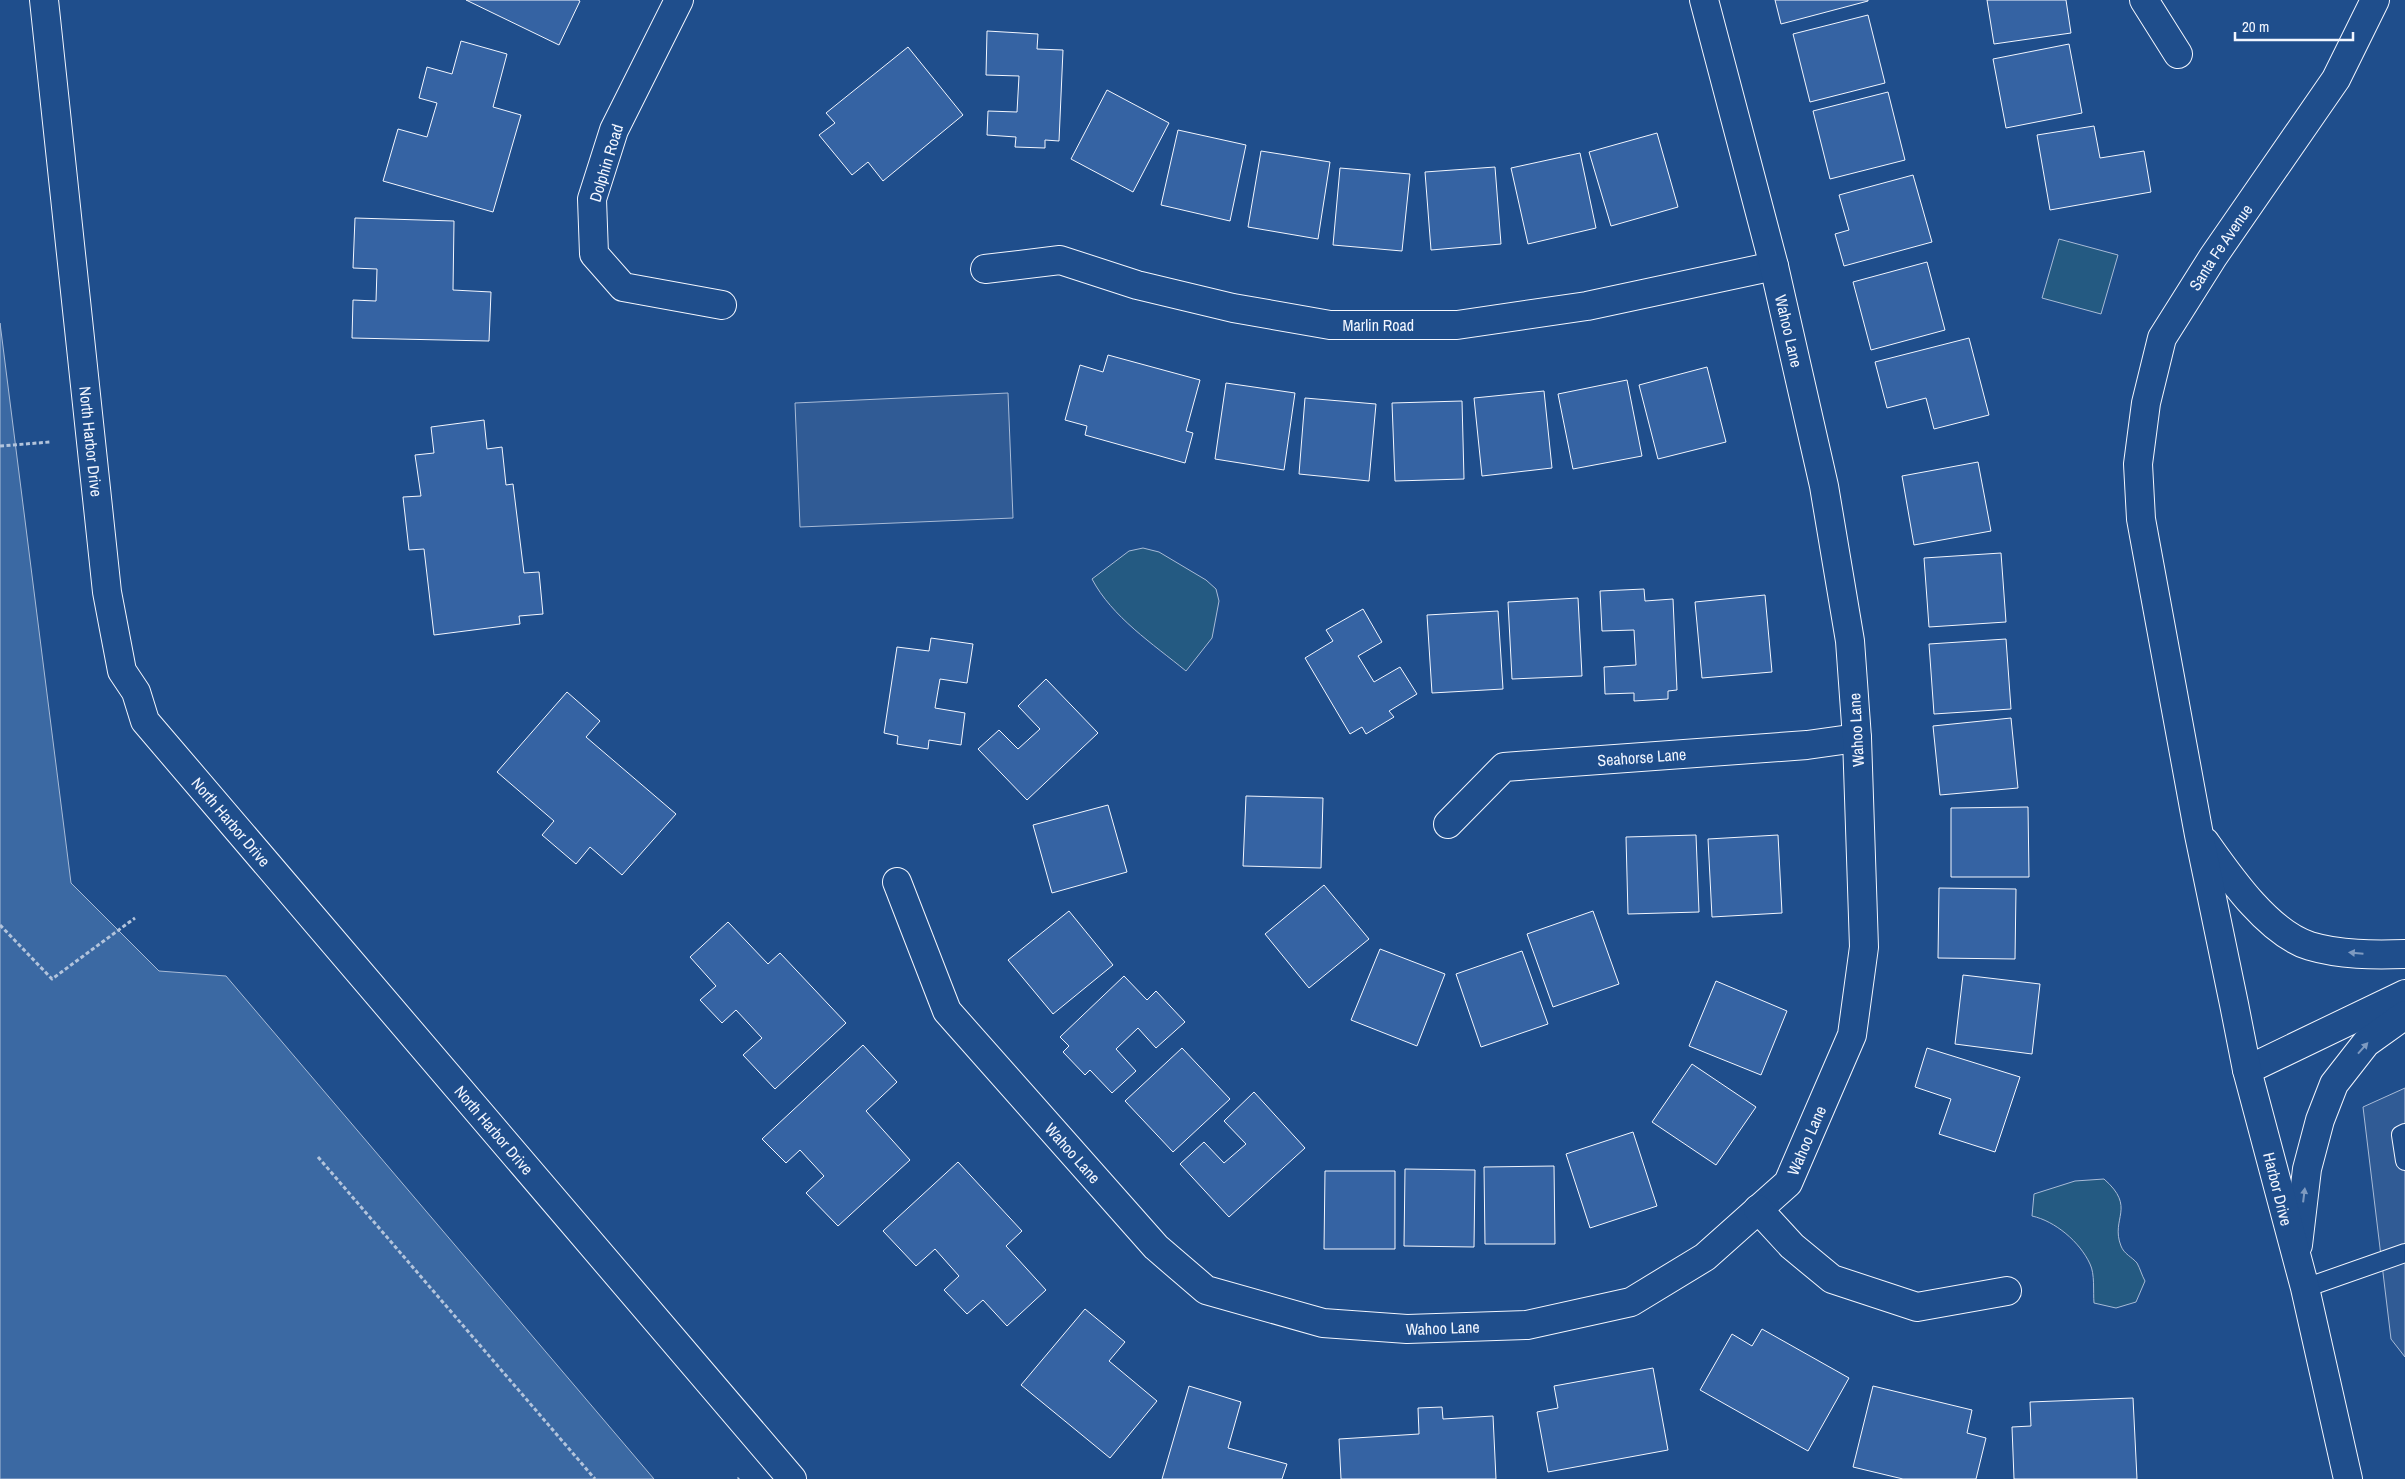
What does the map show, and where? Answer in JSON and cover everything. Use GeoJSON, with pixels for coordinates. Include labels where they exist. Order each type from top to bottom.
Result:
{"type":"FeatureCollection","features":[{"type":"Feature","properties":{"kind":"street","name":"North Harbor Drive"},"geometry":{"type":"LineString","coordinates":[[44,0],[106,592],[122,671],[136,692],[145,720],[792,1479]]}},
{"type":"Feature","properties":{"kind":"street","name":"Dolphin Road"},"geometry":{"type":"LineString","coordinates":[[679,0],[614,130],[592,199],[594,254],[623,287],[722,306]]}},
{"type":"Feature","properties":{"kind":"street","name":"Wahoo Lane"},"geometry":{"type":"LineString","coordinates":[[896,882],[946,1011],[1156,1247],[1206,1290],[1323,1323],[1407,1329],[1527,1325],[1632,1302],[1705,1257],[1788,1183],[1852,1035],[1864,947],[1857,738],[1850,641],[1824,486],[1774,266],[1704,0]]}},
{"type":"Feature","properties":{"kind":"street"},"geometry":{"type":"LineString","coordinates":[[2144,0],[2178,54]]}},
{"type":"Feature","properties":{"kind":"street","name":"Santa Fe Avenue"},"geometry":{"type":"LineString","coordinates":[[2199,835],[2141,519],[2138,464],[2146,403],[2162,338],[2213,257],[2336,79],[2375,0]]}},
{"type":"Feature","properties":{"kind":"street","name":"Marlin Road"},"geometry":{"type":"LineString","coordinates":[[985,270],[1060,260],[1137,284],[1233,308],[1330,325],[1447,325],[1587,306],[1774,266]]}},
{"type":"Feature","properties":{"kind":"street","name":"Seahorse Lane"},"geometry":{"type":"LineString","coordinates":[[1448,824],[1504,767],[1807,745],[1857,738]]}},
{"type":"Feature","properties":{"kind":"street"},"geometry":{"type":"LineString","coordinates":[[2199,835],[2244,896],[2282,930],[2295,938],[2308,945],[2355,954],[2405,954]]}},
{"type":"Feature","properties":{"kind":"street","name":"Harbor Drive"},"geometry":{"type":"LineString","coordinates":[[2199,835],[2248,1070],[2296,1261],[2305,1288],[2348,1479]]}},
{"type":"Feature","properties":{"kind":"street"},"geometry":{"type":"LineString","coordinates":[[2248,1070],[2405,994]]}},
{"type":"Feature","properties":{"kind":"street"},"geometry":{"type":"LineString","coordinates":[[2296,1261],[2307,1169],[2320,1120],[2334,1084],[2366,1043],[2405,1015]]}},
{"type":"Feature","properties":{"kind":"street"},"geometry":{"type":"LineString","coordinates":[[1758,1209],[1792,1246],[1832,1279],[1879,1295],[1917,1307],[2007,1291]]}},
{"type":"Feature","properties":{"kind":"lane"},"geometry":{"type":"LineString","coordinates":[[2405,1133],[2401,1135],[2405,1161]]}},
{"type":"Feature","properties":{"kind":"lane"},"geometry":{"type":"LineString","coordinates":[[2305,1288],[2405,1253]]}},
{"type":"Feature","properties":{"kind":"path"},"geometry":{"type":"LineString","coordinates":[[0,446],[50,442]]}},
{"type":"Feature","properties":{"kind":"path"},"geometry":{"type":"LineString","coordinates":[[0,926],[52,979],[135,918]]}},
{"type":"Feature","properties":{"kind":"path"},"geometry":{"type":"LineString","coordinates":[[318,1156],[595,1479]]}},
{"type":"Feature","properties":{"kind":"shaded area"},"geometry":{"type":"Polygon","coordinates":[[[2059,239],[2118,255],[2101,314],[2042,298],[2059,239]]]}},
{"type":"Feature","properties":{"kind":"shaded area"},"geometry":{"type":"Polygon","coordinates":[[[0,323],[71,883],[159,971],[226,976],[654,1479],[0,1479],[0,323]]]}},
{"type":"Feature","properties":{"kind":"shaded area"},"geometry":{"type":"Polygon","coordinates":[[[1008,393],[1013,518],[800,527],[795,403],[1008,393]]]}},
{"type":"Feature","properties":{"kind":"shaded area"},"geometry":{"type":"Polygon","coordinates":[[[1143,548],[1159,552],[1206,580],[1216,589],[1219,601],[1212,638],[1186,671],[1122,618],[1100,593],[1092,579],[1129,551],[1143,548]]]}},
{"type":"Feature","properties":{"kind":"shaded area"},"geometry":{"type":"Polygon","coordinates":[[[2405,1088],[2405,1357],[2391,1339],[2363,1107],[2405,1088]]]}},
{"type":"Feature","properties":{"kind":"shaded area"},"geometry":{"type":"Polygon","coordinates":[[[2104,1179],[2114,1189],[2119,1198],[2121,1213],[2118,1236],[2122,1249],[2137,1263],[2145,1281],[2136,1302],[2116,1308],[2094,1303],[2092,1268],[2086,1256],[2073,1240],[2058,1228],[2032,1216],[2034,1194],[2075,1181],[2104,1179]]]}},
{"type":"Feature","properties":{"kind":"building"},"geometry":{"type":"Polygon","coordinates":[[[466,0],[578,0],[580,1],[559,45],[466,0]]]}},
{"type":"Feature","properties":{"kind":"building"},"geometry":{"type":"Polygon","coordinates":[[[1775,0],[1868,0],[1868,1],[1781,24],[1775,0]]]}},
{"type":"Feature","properties":{"kind":"building"},"geometry":{"type":"Polygon","coordinates":[[[1987,0],[2066,0],[2071,33],[1994,44],[1987,0]]]}},
{"type":"Feature","properties":{"kind":"building"},"geometry":{"type":"Polygon","coordinates":[[[1868,15],[1885,83],[1810,102],[1793,34],[1868,15]]]}},
{"type":"Feature","properties":{"kind":"building"},"geometry":{"type":"Polygon","coordinates":[[[987,31],[1038,34],[1037,49],[1063,50],[1059,141],[1045,140],[1045,148],[1015,147],[1016,137],[987,135],[988,111],[1017,112],[1019,76],[986,75],[987,31]]]}},
{"type":"Feature","properties":{"kind":"building"},"geometry":{"type":"Polygon","coordinates":[[[461,41],[507,54],[493,107],[521,115],[493,212],[383,181],[398,129],[427,137],[437,103],[419,98],[427,67],[452,74],[461,41]]]}},
{"type":"Feature","properties":{"kind":"building"},"geometry":{"type":"Polygon","coordinates":[[[2069,44],[2082,113],[2006,128],[1993,59],[2069,44]]]}},
{"type":"Feature","properties":{"kind":"building"},"geometry":{"type":"Polygon","coordinates":[[[908,47],[963,115],[883,181],[868,162],[852,175],[819,135],[835,123],[826,113],[908,47]]]}},
{"type":"Feature","properties":{"kind":"building"},"geometry":{"type":"Polygon","coordinates":[[[1107,90],[1169,123],[1133,192],[1071,159],[1107,90]]]}},
{"type":"Feature","properties":{"kind":"building"},"geometry":{"type":"Polygon","coordinates":[[[1888,92],[1905,160],[1830,179],[1813,111],[1888,92]]]}},
{"type":"Feature","properties":{"kind":"building"},"geometry":{"type":"Polygon","coordinates":[[[2094,126],[2100,158],[2144,151],[2151,192],[2050,210],[2037,135],[2094,126]]]}},
{"type":"Feature","properties":{"kind":"building"},"geometry":{"type":"Polygon","coordinates":[[[1178,130],[1246,145],[1230,221],[1161,205],[1178,130]]]}},
{"type":"Feature","properties":{"kind":"building"},"geometry":{"type":"Polygon","coordinates":[[[1657,133],[1678,207],[1611,226],[1589,152],[1657,133]]]}},
{"type":"Feature","properties":{"kind":"building"},"geometry":{"type":"Polygon","coordinates":[[[1261,151],[1330,162],[1318,239],[1248,227],[1261,151]]]}},
{"type":"Feature","properties":{"kind":"building"},"geometry":{"type":"Polygon","coordinates":[[[1580,153],[1596,228],[1528,244],[1511,168],[1580,153]]]}},
{"type":"Feature","properties":{"kind":"building"},"geometry":{"type":"Polygon","coordinates":[[[1495,167],[1501,244],[1431,250],[1425,172],[1495,167]]]}},
{"type":"Feature","properties":{"kind":"building"},"geometry":{"type":"Polygon","coordinates":[[[1340,168],[1410,174],[1402,251],[1333,245],[1340,168]]]}},
{"type":"Feature","properties":{"kind":"building"},"geometry":{"type":"Polygon","coordinates":[[[1913,175],[1932,242],[1844,266],[1835,234],[1849,230],[1839,195],[1913,175]]]}},
{"type":"Feature","properties":{"kind":"building"},"geometry":{"type":"Polygon","coordinates":[[[355,218],[454,221],[453,290],[491,292],[489,341],[352,338],[353,300],[376,301],[377,269],[353,268],[355,218]]]}},
{"type":"Feature","properties":{"kind":"building"},"geometry":{"type":"Polygon","coordinates":[[[1927,262],[1945,330],[1871,350],[1853,282],[1927,262]]]}},
{"type":"Feature","properties":{"kind":"building"},"geometry":{"type":"Polygon","coordinates":[[[1969,338],[1989,415],[1934,429],[1926,398],[1887,408],[1875,362],[1969,338]]]}},
{"type":"Feature","properties":{"kind":"building"},"geometry":{"type":"Polygon","coordinates":[[[1108,355],[1200,380],[1186,431],[1193,433],[1185,463],[1085,435],[1087,426],[1065,420],[1080,365],[1103,372],[1108,355]]]}},
{"type":"Feature","properties":{"kind":"building"},"geometry":{"type":"Polygon","coordinates":[[[1707,367],[1726,442],[1658,459],[1639,385],[1707,367]]]}},
{"type":"Feature","properties":{"kind":"building"},"geometry":{"type":"Polygon","coordinates":[[[1627,380],[1642,456],[1573,469],[1558,394],[1627,380]]]}},
{"type":"Feature","properties":{"kind":"building"},"geometry":{"type":"Polygon","coordinates":[[[1226,383],[1295,393],[1284,470],[1215,459],[1226,383]]]}},
{"type":"Feature","properties":{"kind":"building"},"geometry":{"type":"Polygon","coordinates":[[[1544,391],[1552,468],[1482,476],[1474,398],[1544,391]]]}},
{"type":"Feature","properties":{"kind":"building"},"geometry":{"type":"Polygon","coordinates":[[[1305,398],[1376,404],[1369,481],[1299,474],[1305,398]]]}},
{"type":"Feature","properties":{"kind":"building"},"geometry":{"type":"Polygon","coordinates":[[[1462,401],[1464,479],[1395,481],[1392,403],[1462,401]]]}},
{"type":"Feature","properties":{"kind":"building"},"geometry":{"type":"Polygon","coordinates":[[[484,420],[487,449],[502,447],[506,485],[513,484],[524,573],[539,572],[543,614],[519,616],[520,624],[434,635],[424,549],[409,550],[403,497],[421,496],[415,455],[434,453],[431,427],[484,420]]]}},
{"type":"Feature","properties":{"kind":"building"},"geometry":{"type":"Polygon","coordinates":[[[1978,462],[1991,531],[1914,545],[1902,476],[1978,462]]]}},
{"type":"Feature","properties":{"kind":"building"},"geometry":{"type":"Polygon","coordinates":[[[2001,553],[2006,622],[1929,627],[1924,558],[2001,553]]]}},
{"type":"Feature","properties":{"kind":"building"},"geometry":{"type":"Polygon","coordinates":[[[1644,589],[1645,601],[1673,599],[1677,690],[1668,691],[1668,699],[1634,701],[1634,693],[1605,694],[1604,667],[1636,665],[1634,630],[1602,631],[1600,591],[1644,589]]]}},
{"type":"Feature","properties":{"kind":"building"},"geometry":{"type":"Polygon","coordinates":[[[1765,595],[1772,672],[1702,678],[1695,602],[1765,595]]]}},
{"type":"Feature","properties":{"kind":"building"},"geometry":{"type":"Polygon","coordinates":[[[1578,598],[1582,676],[1512,679],[1508,602],[1578,598]]]}},
{"type":"Feature","properties":{"kind":"building"},"geometry":{"type":"Polygon","coordinates":[[[1363,609],[1382,642],[1358,656],[1374,682],[1400,667],[1417,694],[1389,711],[1394,717],[1366,734],[1362,727],[1350,734],[1305,658],[1333,641],[1326,630],[1363,609]]]}},
{"type":"Feature","properties":{"kind":"building"},"geometry":{"type":"Polygon","coordinates":[[[1498,611],[1503,689],[1432,693],[1427,615],[1498,611]]]}},
{"type":"Feature","properties":{"kind":"building"},"geometry":{"type":"Polygon","coordinates":[[[931,638],[973,644],[967,683],[940,679],[935,708],[965,713],[961,745],[929,740],[928,749],[897,744],[898,736],[884,733],[897,647],[929,651],[931,638]]]}},
{"type":"Feature","properties":{"kind":"building"},"geometry":{"type":"Polygon","coordinates":[[[2006,639],[2011,709],[1934,714],[1929,644],[2006,639]]]}},
{"type":"Feature","properties":{"kind":"building"},"geometry":{"type":"Polygon","coordinates":[[[1046,679],[1098,733],[1027,800],[978,749],[999,730],[1018,749],[1040,729],[1018,706],[1046,679]]]}},
{"type":"Feature","properties":{"kind":"building"},"geometry":{"type":"Polygon","coordinates":[[[567,692],[600,721],[586,737],[676,814],[622,875],[590,847],[576,864],[542,835],[554,821],[497,772],[567,692]]]}},
{"type":"Feature","properties":{"kind":"building"},"geometry":{"type":"Polygon","coordinates":[[[2011,718],[2018,788],[1940,795],[1933,726],[2011,718]]]}},
{"type":"Feature","properties":{"kind":"building"},"geometry":{"type":"Polygon","coordinates":[[[1246,796],[1323,798],[1321,868],[1243,866],[1246,796]]]}},
{"type":"Feature","properties":{"kind":"building"},"geometry":{"type":"Polygon","coordinates":[[[1108,805],[1127,872],[1052,893],[1033,825],[1108,805]]]}},
{"type":"Feature","properties":{"kind":"building"},"geometry":{"type":"Polygon","coordinates":[[[2028,807],[2029,877],[1951,877],[1951,808],[2028,807]]]}},
{"type":"Feature","properties":{"kind":"building"},"geometry":{"type":"Polygon","coordinates":[[[1696,835],[1699,912],[1628,914],[1626,837],[1696,835]]]}},
{"type":"Feature","properties":{"kind":"building"},"geometry":{"type":"Polygon","coordinates":[[[1778,835],[1782,913],[1712,917],[1708,839],[1778,835]]]}},
{"type":"Feature","properties":{"kind":"building"},"geometry":{"type":"Polygon","coordinates":[[[1324,885],[1369,939],[1309,988],[1265,934],[1324,885]]]}},
{"type":"Feature","properties":{"kind":"building"},"geometry":{"type":"Polygon","coordinates":[[[1939,888],[2016,889],[2015,959],[1938,958],[1939,888]]]}},
{"type":"Feature","properties":{"kind":"building"},"geometry":{"type":"Polygon","coordinates":[[[1069,911],[1113,965],[1053,1014],[1008,960],[1069,911]]]}},
{"type":"Feature","properties":{"kind":"building"},"geometry":{"type":"Polygon","coordinates":[[[1593,911],[1619,984],[1553,1007],[1527,934],[1593,911]]]}},
{"type":"Feature","properties":{"kind":"building"},"geometry":{"type":"Polygon","coordinates":[[[728,922],[768,964],[780,953],[846,1023],[775,1089],[743,1055],[762,1038],[736,1010],[722,1023],[700,1000],[716,986],[690,957],[728,922]]]}},
{"type":"Feature","properties":{"kind":"building"},"geometry":{"type":"Polygon","coordinates":[[[1380,949],[1445,974],[1417,1046],[1351,1020],[1380,949]]]}},
{"type":"Feature","properties":{"kind":"building"},"geometry":{"type":"Polygon","coordinates":[[[1522,951],[1548,1024],[1481,1047],[1456,974],[1522,951]]]}},
{"type":"Feature","properties":{"kind":"building"},"geometry":{"type":"Polygon","coordinates":[[[1963,975],[2040,984],[2032,1054],[1955,1044],[1963,975]]]}},
{"type":"Feature","properties":{"kind":"building"},"geometry":{"type":"Polygon","coordinates":[[[1124,976],[1147,1000],[1156,991],[1185,1022],[1156,1048],[1138,1028],[1116,1049],[1136,1071],[1112,1093],[1090,1070],[1085,1075],[1063,1052],[1069,1046],[1060,1037],[1124,976]]]}},
{"type":"Feature","properties":{"kind":"building"},"geometry":{"type":"Polygon","coordinates":[[[1716,981],[1787,1011],[1761,1075],[1689,1046],[1716,981]]]}},
{"type":"Feature","properties":{"kind":"building"},"geometry":{"type":"Polygon","coordinates":[[[863,1045],[897,1082],[866,1111],[910,1160],[838,1226],[806,1193],[824,1176],[800,1150],[786,1163],[762,1139],[863,1045]]]}},
{"type":"Feature","properties":{"kind":"building"},"geometry":{"type":"Polygon","coordinates":[[[1182,1048],[1230,1099],[1173,1152],[1125,1101],[1182,1048]]]}},
{"type":"Feature","properties":{"kind":"building"},"geometry":{"type":"Polygon","coordinates":[[[1927,1048],[2020,1077],[1995,1152],[1939,1134],[1951,1099],[1915,1087],[1927,1048]]]}},
{"type":"Feature","properties":{"kind":"building"},"geometry":{"type":"Polygon","coordinates":[[[1692,1064],[1756,1107],[1716,1165],[1652,1122],[1692,1064]]]}},
{"type":"Feature","properties":{"kind":"building"},"geometry":{"type":"Polygon","coordinates":[[[1254,1092],[1305,1148],[1229,1217],[1180,1164],[1204,1142],[1224,1163],[1246,1144],[1224,1121],[1254,1092]]]}},
{"type":"Feature","properties":{"kind":"building"},"geometry":{"type":"Polygon","coordinates":[[[1633,1132],[1657,1206],[1590,1228],[1566,1154],[1633,1132]]]}},
{"type":"Feature","properties":{"kind":"building"},"geometry":{"type":"Polygon","coordinates":[[[958,1162],[1022,1231],[1006,1246],[1046,1290],[1007,1326],[983,1300],[967,1314],[944,1290],[959,1276],[935,1249],[916,1266],[883,1231],[958,1162]]]}},
{"type":"Feature","properties":{"kind":"building"},"geometry":{"type":"Polygon","coordinates":[[[1554,1166],[1555,1244],[1485,1244],[1484,1167],[1554,1166]]]}},
{"type":"Feature","properties":{"kind":"building"},"geometry":{"type":"Polygon","coordinates":[[[1405,1169],[1475,1170],[1474,1247],[1404,1246],[1405,1169]]]}},
{"type":"Feature","properties":{"kind":"building"},"geometry":{"type":"Polygon","coordinates":[[[1325,1171],[1395,1171],[1395,1249],[1324,1249],[1325,1171]]]}},
{"type":"Feature","properties":{"kind":"building"},"geometry":{"type":"Polygon","coordinates":[[[1085,1309],[1125,1342],[1109,1361],[1157,1401],[1110,1458],[1021,1385],[1085,1309]]]}},
{"type":"Feature","properties":{"kind":"building"},"geometry":{"type":"Polygon","coordinates":[[[1762,1329],[1849,1378],[1808,1451],[1700,1390],[1732,1334],[1752,1346],[1762,1329]]]}},
{"type":"Feature","properties":{"kind":"building"},"geometry":{"type":"Polygon","coordinates":[[[1653,1368],[1668,1450],[1548,1472],[1537,1412],[1558,1408],[1554,1386],[1653,1368]]]}},
{"type":"Feature","properties":{"kind":"building"},"geometry":{"type":"Polygon","coordinates":[[[1189,1386],[1241,1402],[1228,1448],[1287,1464],[1282,1479],[1162,1479],[1189,1386]]]}},
{"type":"Feature","properties":{"kind":"building"},"geometry":{"type":"Polygon","coordinates":[[[1873,1386],[1972,1410],[1967,1433],[1986,1438],[1976,1479],[1903,1479],[1853,1467],[1873,1386]]]}},
{"type":"Feature","properties":{"kind":"building"},"geometry":{"type":"Polygon","coordinates":[[[2133,1398],[2137,1479],[2014,1479],[2012,1427],[2031,1426],[2030,1402],[2133,1398]]]}},
{"type":"Feature","properties":{"kind":"building"},"geometry":{"type":"Polygon","coordinates":[[[1442,1407],[1443,1419],[1493,1416],[1496,1479],[1341,1479],[1339,1439],[1419,1434],[1418,1408],[1442,1407]]]}}]}
